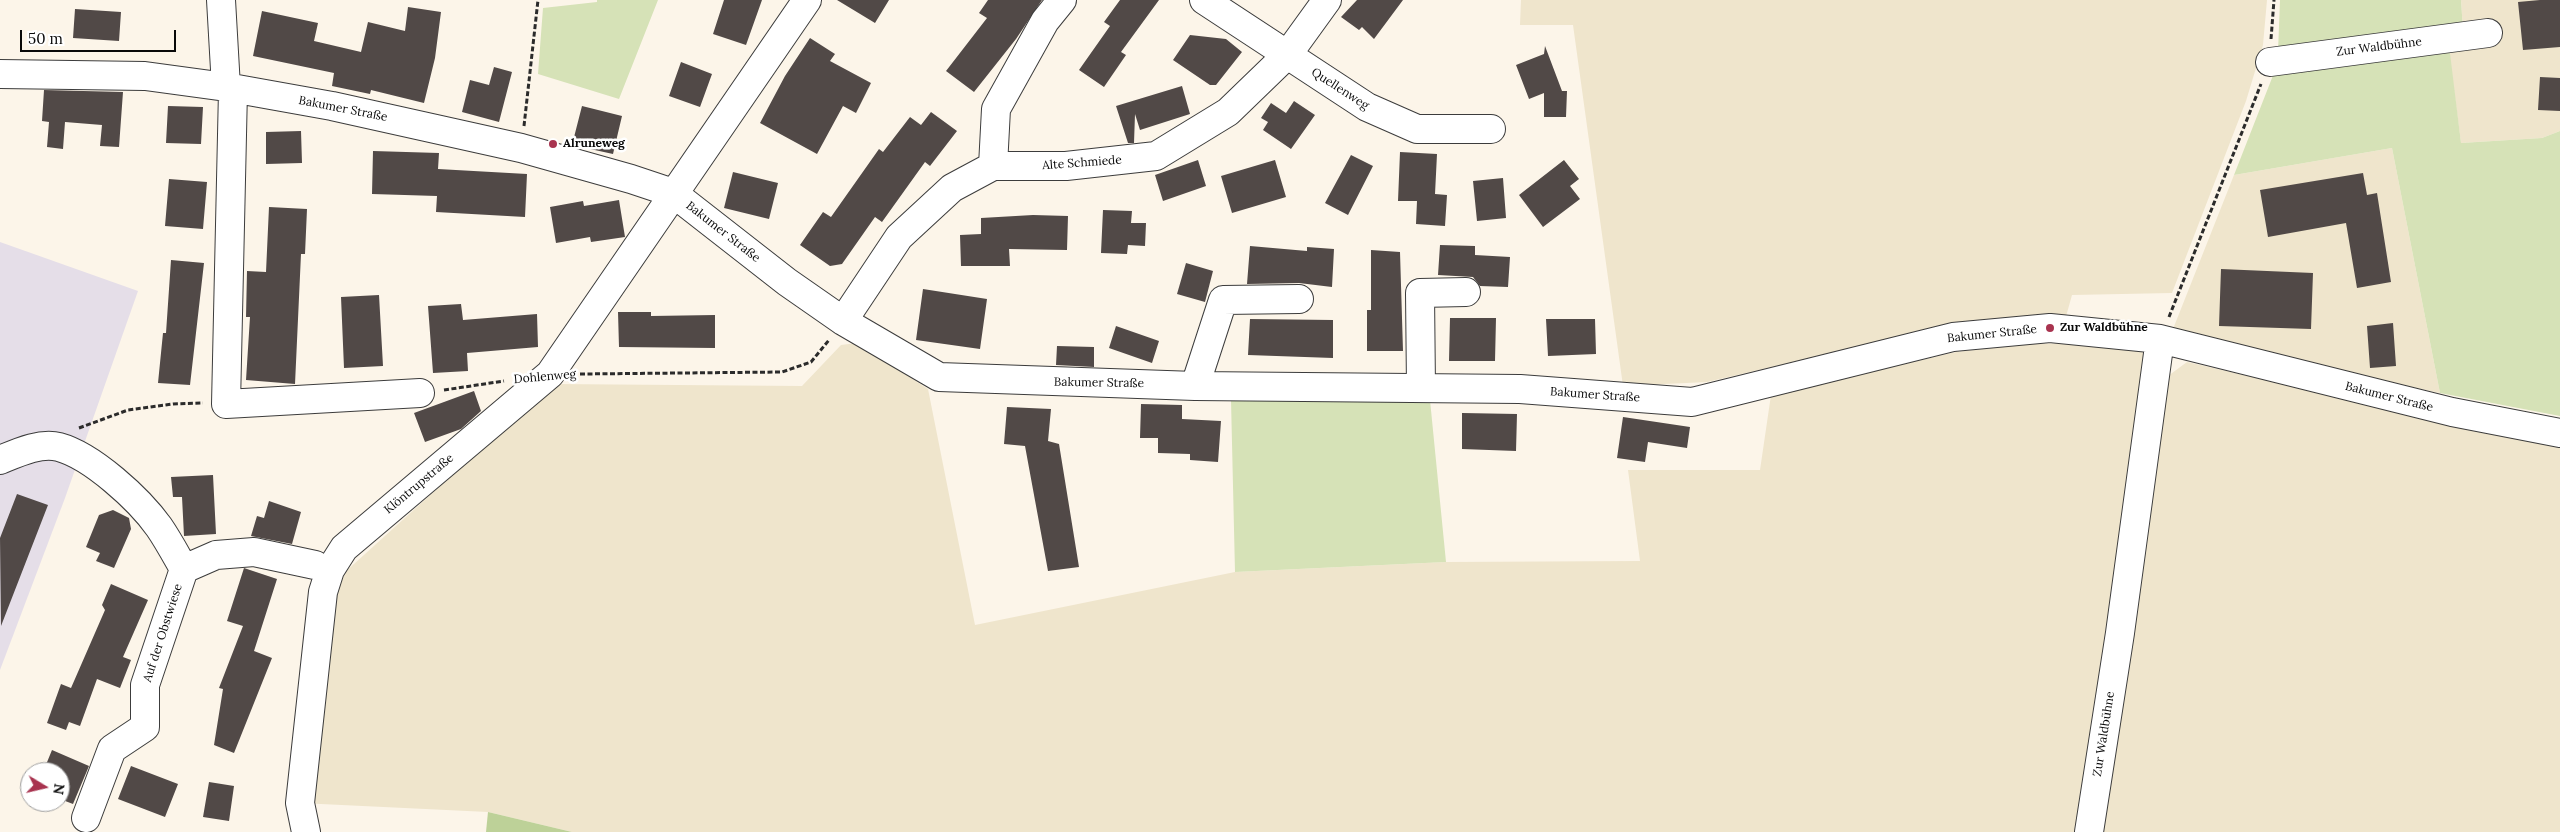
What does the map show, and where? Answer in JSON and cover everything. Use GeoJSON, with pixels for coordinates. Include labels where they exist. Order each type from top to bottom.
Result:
{"type":"FeatureCollection","features":[{"type":"Feature","properties":{"kind":"street"},"geometry":{"type":"LineString","coordinates":[[221,0],[229,89],[226,404],[420,393]]}},
{"type":"Feature","properties":{"kind":"street"},"geometry":{"type":"LineString","coordinates":[[673,193],[807,0]]}},
{"type":"Feature","properties":{"kind":"street"},"geometry":{"type":"LineString","coordinates":[[993,166],[996,109],[1046,22],[1062,0]]}},
{"type":"Feature","properties":{"kind":"street","name":"Quellenweg"},"geometry":{"type":"LineString","coordinates":[[1204,0],[1367,107],[1417,130],[1491,129]]}},
{"type":"Feature","properties":{"kind":"street","name":"Alte Schmiede"},"geometry":{"type":"LineString","coordinates":[[843,321],[899,237],[952,188],[993,166],[1066,166],[1156,156],[1228,112],[1288,54],[1327,0]]}},
{"type":"Feature","properties":{"kind":"street","name":"Zur Waldbühne"},"geometry":{"type":"LineString","coordinates":[[2270,62],[2488,33]]}},
{"type":"Feature","properties":{"kind":"street","name":"Bakumer Straße"},"geometry":{"type":"LineString","coordinates":[[3,76],[145,76],[229,89],[332,106],[521,148],[631,179],[673,193],[787,282],[843,321],[939,377],[1195,386],[1520,389],[1692,402],[1952,337],[2050,328],[2160,339],[2452,412],[2560,433]]}},
{"type":"Feature","properties":{"kind":"street","name":"Klöntrupstraße"},"geometry":{"type":"LineString","coordinates":[[306,832],[300,803],[322,592],[330,570],[344,548],[550,374],[673,193]]}},
{"type":"Feature","properties":{"kind":"street"},"geometry":{"type":"LineString","coordinates":[[1421,388],[1420,293],[1466,292]]}},
{"type":"Feature","properties":{"kind":"street"},"geometry":{"type":"LineString","coordinates":[[1195,386],[1222,300],[1299,299]]}},
{"type":"Feature","properties":{"kind":"street","name":"Zur Waldbühne"},"geometry":{"type":"LineString","coordinates":[[2089,832],[2120,633],[2160,339]]}},
{"type":"Feature","properties":{"kind":"street","name":"Auf der Obstwiese"},"geometry":{"type":"LineString","coordinates":[[0,460],[25,450],[57,446],[84,457],[134,498],[158,526],[184,569]]}},
{"type":"Feature","properties":{"kind":"street","name":"Auf der Obstwiese"},"geometry":{"type":"LineString","coordinates":[[86,818],[112,749],[145,726],[145,685],[184,569],[216,555],[254,552],[315,565]]}},
{"type":"Feature","properties":{"kind":"path"},"geometry":{"type":"LineString","coordinates":[[521,148],[538,0]]}},
{"type":"Feature","properties":{"kind":"path"},"geometry":{"type":"LineString","coordinates":[[2160,339],[2270,62],[2274,0]]}},
{"type":"Feature","properties":{"kind":"path","name":"Dohlenweg"},"geometry":{"type":"LineString","coordinates":[[550,374],[782,372],[811,362],[843,321]]}},
{"type":"Feature","properties":{"kind":"path","name":"Dohlenweg"},"geometry":{"type":"LineString","coordinates":[[420,393],[513,380]]}},
{"type":"Feature","properties":{"kind":"path"},"geometry":{"type":"LineString","coordinates":[[57,446],[82,426],[128,410],[173,404],[226,404]]}},
{"type":"Feature","properties":{"kind":"shaded area"},"geometry":{"type":"Polygon","coordinates":[[[1521,0],[2267,0],[2263,45],[2246,101],[2172,293],[2072,295],[2065,320],[1956,324],[1707,382],[1623,386],[1573,25],[1520,25],[1521,0]]]}},
{"type":"Feature","properties":{"kind":"shaded area"},"geometry":{"type":"Polygon","coordinates":[[[2461,0],[2560,0],[2560,131],[2542,138],[2461,143],[2448,45],[2463,31],[2461,0]]]}},
{"type":"Feature","properties":{"kind":"shaded area"},"geometry":{"type":"Polygon","coordinates":[[[2392,148],[2440,393],[2310,366],[2173,329],[2234,175],[2392,148]]]}},
{"type":"Feature","properties":{"kind":"shaded area"},"geometry":{"type":"Polygon","coordinates":[[[0,242],[138,291],[65,498],[0,670],[0,242]]]}},
{"type":"Feature","properties":{"kind":"shaded area"},"geometry":{"type":"Polygon","coordinates":[[[857,343],[928,389],[975,625],[1235,572],[1446,562],[1640,561],[1628,470],[1760,470],[1771,395],[1956,352],[2025,344],[2089,343],[2145,349],[2132,474],[2077,832],[572,832],[488,812],[300,803],[323,592],[553,384],[802,386],[841,345],[857,343]]]}},
{"type":"Feature","properties":{"kind":"shaded area"},"geometry":{"type":"Polygon","coordinates":[[[2187,362],[2541,443],[2560,445],[2560,832],[2096,832],[2168,376],[2187,362]]]}},
{"type":"Feature","properties":{"kind":"green space"},"geometry":{"type":"Polygon","coordinates":[[[597,0],[658,0],[619,99],[538,74],[543,8],[597,2],[597,0]]]}},
{"type":"Feature","properties":{"kind":"green space"},"geometry":{"type":"Polygon","coordinates":[[[2280,0],[2461,0],[2463,31],[2449,45],[2461,143],[2542,138],[2560,131],[2560,416],[2440,393],[2392,148],[2234,175],[2272,78],[2278,52],[2280,0]]]}},
{"type":"Feature","properties":{"kind":"green space"},"geometry":{"type":"Polygon","coordinates":[[[1231,400],[1430,400],[1446,562],[1235,572],[1231,400]]]}},
{"type":"Feature","properties":{"kind":"green space"},"geometry":{"type":"Polygon","coordinates":[[[488,812],[572,832],[486,832],[488,812]]]}},
{"type":"Feature","properties":{"kind":"building"},"geometry":{"type":"Polygon","coordinates":[[[724,0],[762,0],[746,45],[713,34],[724,0]]]}},
{"type":"Feature","properties":{"kind":"building"},"geometry":{"type":"Polygon","coordinates":[[[837,0],[889,0],[875,23],[837,0]]]}},
{"type":"Feature","properties":{"kind":"building"},"geometry":{"type":"Polygon","coordinates":[[[988,0],[1042,0],[1016,39],[974,92],[946,71],[987,18],[979,13],[988,0]]]}},
{"type":"Feature","properties":{"kind":"building"},"geometry":{"type":"Polygon","coordinates":[[[1120,0],[1159,0],[1121,52],[1126,55],[1104,87],[1079,70],[1110,26],[1104,22],[1120,0]]]}},
{"type":"Feature","properties":{"kind":"building"},"geometry":{"type":"Polygon","coordinates":[[[1357,0],[1403,0],[1374,39],[1362,27],[1359,30],[1341,17],[1357,0]]]}},
{"type":"Feature","properties":{"kind":"building"},"geometry":{"type":"Polygon","coordinates":[[[2560,0],[2560,47],[2523,50],[2518,2],[2560,0]]]}},
{"type":"Feature","properties":{"kind":"building"},"geometry":{"type":"Polygon","coordinates":[[[408,7],[441,12],[435,58],[424,103],[371,90],[370,94],[332,86],[334,73],[253,56],[262,11],[318,23],[314,41],[361,52],[368,22],[405,31],[408,7]]]}},
{"type":"Feature","properties":{"kind":"building"},"geometry":{"type":"Polygon","coordinates":[[[75,9],[121,12],[119,41],[73,38],[75,9]]]}},
{"type":"Feature","properties":{"kind":"building"},"geometry":{"type":"Polygon","coordinates":[[[1190,35],[1226,39],[1242,52],[1216,85],[1210,85],[1173,60],[1190,35]]]}},
{"type":"Feature","properties":{"kind":"building"},"geometry":{"type":"Polygon","coordinates":[[[810,38],[835,54],[830,61],[871,83],[856,113],[843,106],[817,154],[760,123],[785,76],[810,38]]]}},
{"type":"Feature","properties":{"kind":"building"},"geometry":{"type":"Polygon","coordinates":[[[1545,46],[1562,91],[1567,91],[1566,117],[1544,117],[1544,93],[1529,99],[1516,65],[1544,54],[1545,46]]]}},
{"type":"Feature","properties":{"kind":"building"},"geometry":{"type":"Polygon","coordinates":[[[681,62],[712,74],[700,107],[669,96],[681,62]]]}},
{"type":"Feature","properties":{"kind":"building"},"geometry":{"type":"Polygon","coordinates":[[[494,67],[512,72],[499,122],[462,112],[470,80],[489,85],[494,67]]]}},
{"type":"Feature","properties":{"kind":"building"},"geometry":{"type":"Polygon","coordinates":[[[2540,77],[2560,78],[2560,111],[2538,110],[2540,77]]]}},
{"type":"Feature","properties":{"kind":"building"},"geometry":{"type":"Polygon","coordinates":[[[1182,86],[1190,114],[1140,130],[1135,114],[1134,143],[1128,143],[1116,106],[1182,86]]]}},
{"type":"Feature","properties":{"kind":"building"},"geometry":{"type":"Polygon","coordinates":[[[44,90],[123,92],[119,147],[100,146],[102,125],[65,122],[63,149],[47,147],[49,122],[42,121],[44,90]]]}},
{"type":"Feature","properties":{"kind":"building"},"geometry":{"type":"Polygon","coordinates":[[[1294,101],[1315,115],[1291,149],[1263,130],[1268,122],[1261,118],[1271,103],[1286,113],[1294,101]]]}},
{"type":"Feature","properties":{"kind":"building"},"geometry":{"type":"Polygon","coordinates":[[[168,106],[203,107],[201,144],[166,143],[168,106]]]}},
{"type":"Feature","properties":{"kind":"building"},"geometry":{"type":"Polygon","coordinates":[[[582,106],[622,116],[613,154],[572,145],[582,106]]]}},
{"type":"Feature","properties":{"kind":"building"},"geometry":{"type":"Polygon","coordinates":[[[931,112],[957,131],[930,166],[925,162],[882,222],[875,217],[842,264],[830,266],[800,245],[823,212],[831,217],[879,149],[883,152],[910,117],[921,125],[931,112]]]}},
{"type":"Feature","properties":{"kind":"building"},"geometry":{"type":"Polygon","coordinates":[[[301,131],[302,163],[266,164],[266,132],[301,131]]]}},
{"type":"Feature","properties":{"kind":"building"},"geometry":{"type":"Polygon","coordinates":[[[373,151],[439,153],[438,169],[527,174],[525,217],[436,212],[437,196],[372,194],[373,151]]]}},
{"type":"Feature","properties":{"kind":"building"},"geometry":{"type":"Polygon","coordinates":[[[1400,152],[1437,154],[1435,194],[1447,195],[1445,226],[1416,224],[1417,201],[1398,201],[1400,152]]]}},
{"type":"Feature","properties":{"kind":"building"},"geometry":{"type":"Polygon","coordinates":[[[1351,155],[1373,166],[1348,215],[1325,203],[1351,155]]]}},
{"type":"Feature","properties":{"kind":"building"},"geometry":{"type":"Polygon","coordinates":[[[1198,160],[1206,186],[1163,201],[1155,175],[1198,160]]]}},
{"type":"Feature","properties":{"kind":"building"},"geometry":{"type":"Polygon","coordinates":[[[1275,160],[1286,197],[1232,213],[1221,176],[1275,160]]]}},
{"type":"Feature","properties":{"kind":"building"},"geometry":{"type":"Polygon","coordinates":[[[1564,160],[1579,179],[1570,186],[1580,199],[1543,227],[1519,195],[1564,160]]]}},
{"type":"Feature","properties":{"kind":"building"},"geometry":{"type":"Polygon","coordinates":[[[733,172],[778,183],[769,219],[724,208],[733,172]]]}},
{"type":"Feature","properties":{"kind":"building"},"geometry":{"type":"Polygon","coordinates":[[[2363,173],[2367,195],[2377,193],[2391,282],[2357,288],[2346,223],[2268,237],[2260,190],[2363,173]]]}},
{"type":"Feature","properties":{"kind":"building"},"geometry":{"type":"Polygon","coordinates":[[[1503,178],[1506,218],[1477,221],[1473,181],[1503,178]]]}},
{"type":"Feature","properties":{"kind":"building"},"geometry":{"type":"Polygon","coordinates":[[[169,179],[207,182],[203,229],[165,226],[169,179]]]}},
{"type":"Feature","properties":{"kind":"building"},"geometry":{"type":"Polygon","coordinates":[[[619,200],[625,237],[591,242],[590,237],[556,243],[550,207],[583,201],[584,206],[619,200]]]}},
{"type":"Feature","properties":{"kind":"building"},"geometry":{"type":"Polygon","coordinates":[[[269,207],[307,209],[305,254],[301,254],[295,384],[246,380],[250,317],[246,317],[247,271],[266,272],[269,207]]]}},
{"type":"Feature","properties":{"kind":"building"},"geometry":{"type":"Polygon","coordinates":[[[1103,210],[1132,211],[1131,223],[1146,223],[1145,246],[1128,245],[1127,254],[1101,253],[1103,210]]]}},
{"type":"Feature","properties":{"kind":"building"},"geometry":{"type":"Polygon","coordinates":[[[1033,215],[1068,216],[1067,250],[1009,249],[1010,266],[961,266],[960,235],[981,234],[981,218],[1033,215]]]}},
{"type":"Feature","properties":{"kind":"building"},"geometry":{"type":"Polygon","coordinates":[[[1440,245],[1475,246],[1475,255],[1510,257],[1508,287],[1480,286],[1473,277],[1438,275],[1440,245]]]}},
{"type":"Feature","properties":{"kind":"building"},"geometry":{"type":"Polygon","coordinates":[[[1250,246],[1307,251],[1307,247],[1334,249],[1332,287],[1299,283],[1247,284],[1250,246]]]}},
{"type":"Feature","properties":{"kind":"building"},"geometry":{"type":"Polygon","coordinates":[[[1371,250],[1400,252],[1403,351],[1367,351],[1367,310],[1371,310],[1371,250]]]}},
{"type":"Feature","properties":{"kind":"building"},"geometry":{"type":"Polygon","coordinates":[[[171,260],[204,263],[190,385],[158,383],[163,333],[166,333],[171,260]]]}},
{"type":"Feature","properties":{"kind":"building"},"geometry":{"type":"Polygon","coordinates":[[[1186,263],[1213,271],[1205,302],[1177,294],[1186,263]]]}},
{"type":"Feature","properties":{"kind":"building"},"geometry":{"type":"Polygon","coordinates":[[[2221,269],[2313,273],[2311,329],[2219,326],[2221,269]]]}},
{"type":"Feature","properties":{"kind":"building"},"geometry":{"type":"Polygon","coordinates":[[[923,289],[987,299],[980,349],[916,340],[923,289]]]}},
{"type":"Feature","properties":{"kind":"building"},"geometry":{"type":"Polygon","coordinates":[[[379,295],[383,366],[344,368],[341,297],[379,295]]]}},
{"type":"Feature","properties":{"kind":"building"},"geometry":{"type":"Polygon","coordinates":[[[461,304],[463,320],[537,314],[538,347],[467,353],[468,371],[433,373],[428,306],[461,304]]]}},
{"type":"Feature","properties":{"kind":"building"},"geometry":{"type":"Polygon","coordinates":[[[618,312],[651,312],[651,316],[715,315],[715,348],[619,347],[618,312]]]}},
{"type":"Feature","properties":{"kind":"building"},"geometry":{"type":"Polygon","coordinates":[[[1450,318],[1496,318],[1495,361],[1449,361],[1450,318]]]}},
{"type":"Feature","properties":{"kind":"building"},"geometry":{"type":"Polygon","coordinates":[[[1250,319],[1333,320],[1333,358],[1248,355],[1250,319]]]}},
{"type":"Feature","properties":{"kind":"building"},"geometry":{"type":"Polygon","coordinates":[[[1546,319],[1595,319],[1596,354],[1548,356],[1546,319]]]}},
{"type":"Feature","properties":{"kind":"building"},"geometry":{"type":"Polygon","coordinates":[[[2393,323],[2396,366],[2370,368],[2367,326],[2393,323]]]}},
{"type":"Feature","properties":{"kind":"building"},"geometry":{"type":"Polygon","coordinates":[[[1116,326],[1159,341],[1152,363],[1109,348],[1116,326]]]}},
{"type":"Feature","properties":{"kind":"building"},"geometry":{"type":"Polygon","coordinates":[[[1057,346],[1094,347],[1094,367],[1056,365],[1057,346]]]}},
{"type":"Feature","properties":{"kind":"building"},"geometry":{"type":"Polygon","coordinates":[[[474,391],[481,411],[461,429],[425,442],[414,413],[474,391]]]}},
{"type":"Feature","properties":{"kind":"building"},"geometry":{"type":"Polygon","coordinates":[[[1141,404],[1182,405],[1182,419],[1221,421],[1218,462],[1190,460],[1190,454],[1158,453],[1158,438],[1140,438],[1141,404]]]}},
{"type":"Feature","properties":{"kind":"building"},"geometry":{"type":"Polygon","coordinates":[[[1007,407],[1051,409],[1048,441],[1059,444],[1079,567],[1048,571],[1025,446],[1004,444],[1007,407]]]}},
{"type":"Feature","properties":{"kind":"building"},"geometry":{"type":"Polygon","coordinates":[[[1462,413],[1517,414],[1516,451],[1462,449],[1462,413]]]}},
{"type":"Feature","properties":{"kind":"building"},"geometry":{"type":"Polygon","coordinates":[[[1623,417],[1690,427],[1687,448],[1648,442],[1645,462],[1617,458],[1623,417]]]}},
{"type":"Feature","properties":{"kind":"building"},"geometry":{"type":"Polygon","coordinates":[[[213,475],[216,534],[184,536],[182,497],[173,497],[171,477],[213,475]]]}},
{"type":"Feature","properties":{"kind":"building"},"geometry":{"type":"Polygon","coordinates":[[[17,494],[48,505],[1,626],[0,538],[17,494]]]}},
{"type":"Feature","properties":{"kind":"building"},"geometry":{"type":"Polygon","coordinates":[[[269,501],[301,512],[292,544],[251,536],[257,516],[264,518],[269,501]]]}},
{"type":"Feature","properties":{"kind":"building"},"geometry":{"type":"Polygon","coordinates":[[[113,510],[129,518],[131,529],[114,568],[96,561],[100,553],[86,547],[99,515],[113,510]]]}},
{"type":"Feature","properties":{"kind":"building"},"geometry":{"type":"Polygon","coordinates":[[[244,568],[277,579],[254,651],[272,658],[234,753],[214,745],[223,689],[219,688],[243,626],[227,621],[244,568]]]}},
{"type":"Feature","properties":{"kind":"building"},"geometry":{"type":"Polygon","coordinates":[[[111,584],[148,600],[123,657],[131,660],[120,688],[97,679],[80,726],[69,722],[66,730],[47,723],[61,684],[71,688],[105,610],[102,605],[111,584]]]}},
{"type":"Feature","properties":{"kind":"building"},"geometry":{"type":"Polygon","coordinates":[[[52,750],[89,766],[73,804],[70,803],[70,762],[47,762],[52,750]]]}},
{"type":"Feature","properties":{"kind":"building"},"geometry":{"type":"Polygon","coordinates":[[[131,766],[178,784],[165,817],[118,799],[131,766]]]}},
{"type":"Feature","properties":{"kind":"building"},"geometry":{"type":"Polygon","coordinates":[[[209,782],[234,786],[229,821],[203,817],[209,782]]]}},
{"type":"Feature","properties":{"kind":"place","name":"Alruneweg"},"geometry":{"type":"Point","coordinates":[553,144]}},
{"type":"Feature","properties":{"kind":"place","name":"Zur Waldbühne"},"geometry":{"type":"Point","coordinates":[2050,328]}}]}
